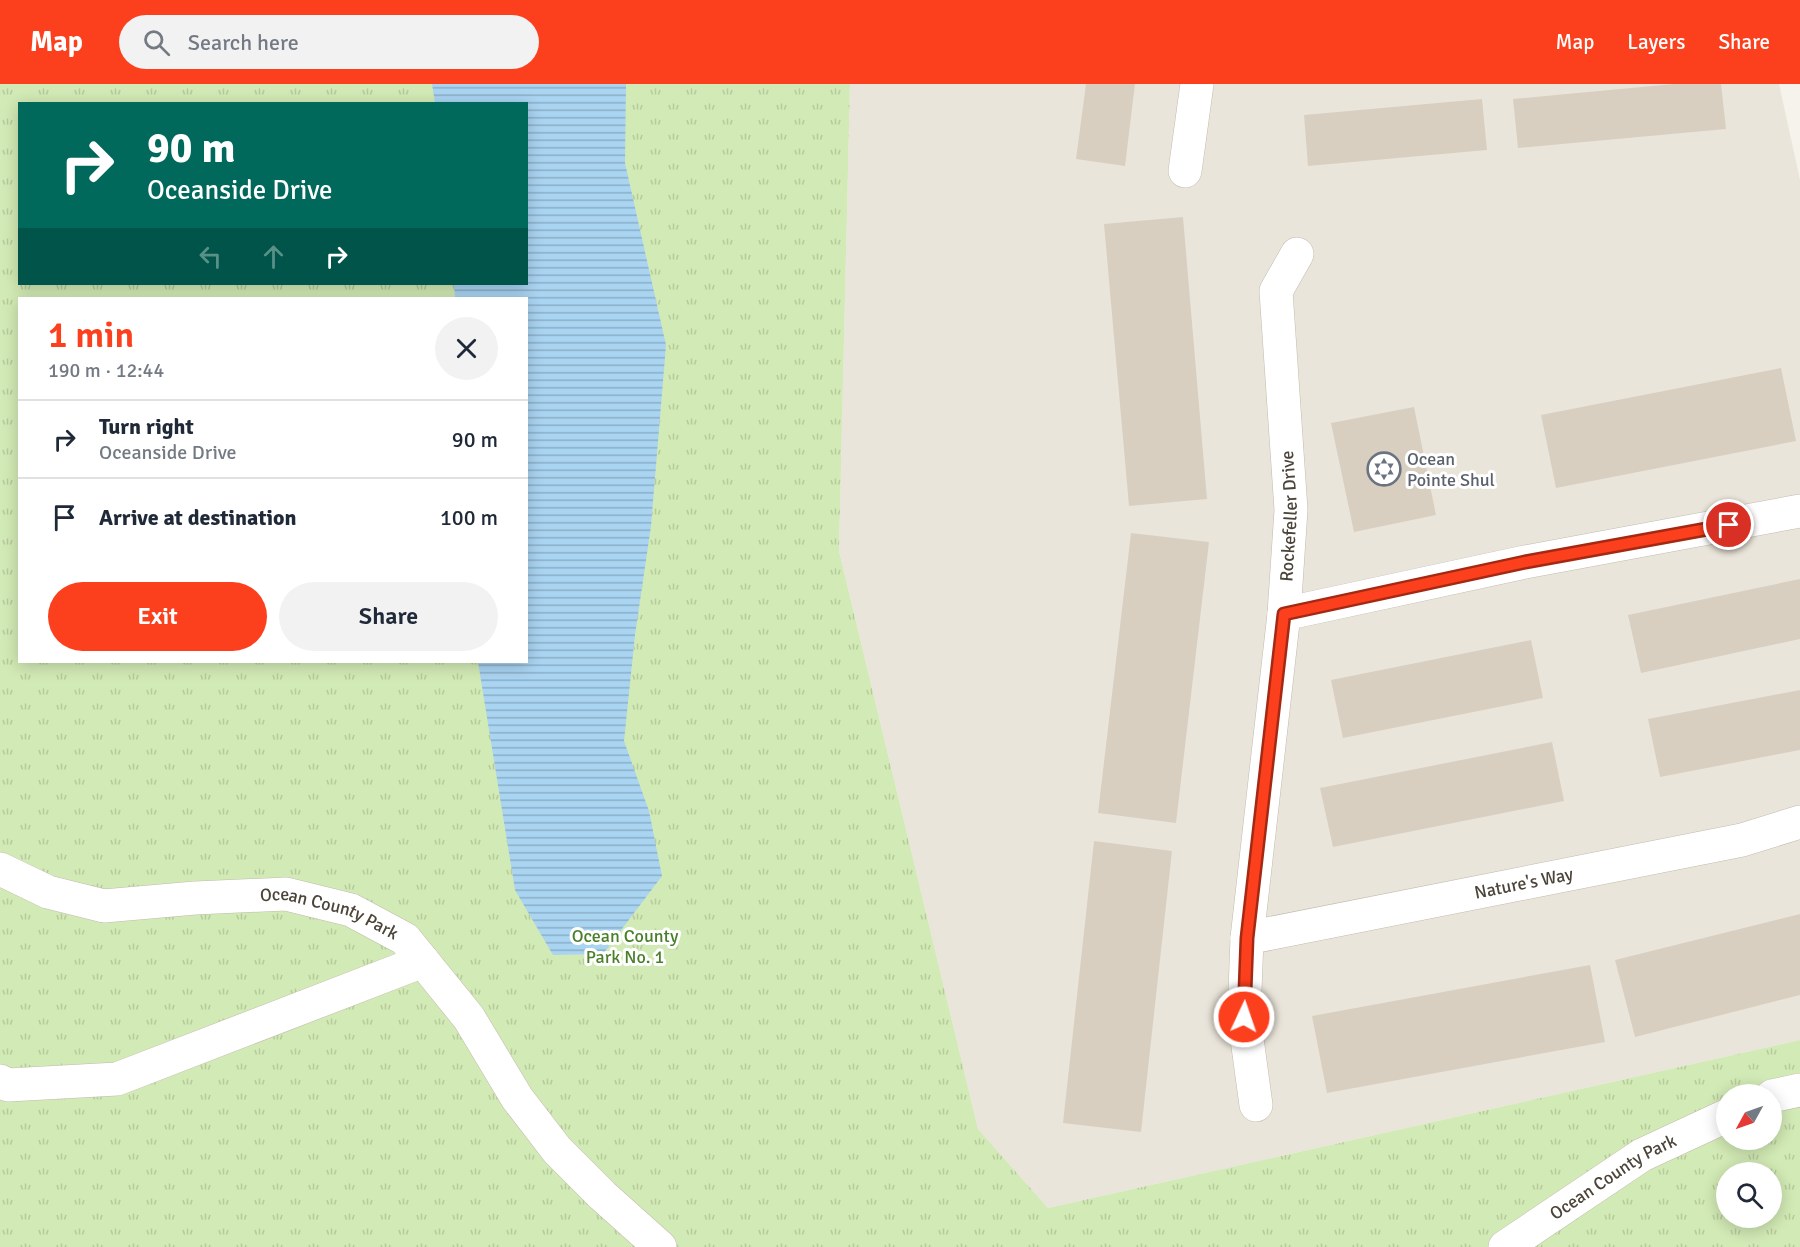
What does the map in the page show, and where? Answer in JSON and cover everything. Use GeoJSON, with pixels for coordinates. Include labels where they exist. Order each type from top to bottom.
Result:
{"type":"FeatureCollection","features":[{"type":"Feature","properties":{"kind":"street"},"geometry":{"type":"LineString","coordinates":[[1185,171],[1197,84]]}},
{"type":"Feature","properties":{"kind":"street","name":"Rockefeller Drive"},"geometry":{"type":"LineString","coordinates":[[1257,1105],[1244,1017],[1247,938],[1284,614],[1291,510],[1276,291],[1297,254]]}},
{"type":"Feature","properties":{"kind":"street"},"geometry":{"type":"LineString","coordinates":[[1284,614],[1525,562],[1800,511]]}},
{"type":"Feature","properties":{"kind":"street","name":"Nature's Way"},"geometry":{"type":"LineString","coordinates":[[1247,938],[1742,840],[1800,822]]}},
{"type":"Feature","properties":{"kind":"street","name":"Ocean County Park"},"geometry":{"type":"LineString","coordinates":[[0,869],[48,892],[104,906],[195,898],[286,894],[351,910],[405,939],[469,1018],[517,1098],[557,1150],[603,1196],[660,1247]]}},
{"type":"Feature","properties":{"kind":"street"},"geometry":{"type":"LineString","coordinates":[[0,1081],[8,1085],[117,1079],[423,961]]}},
{"type":"Feature","properties":{"kind":"street"},"geometry":{"type":"LineString","coordinates":[[1782,1094],[1800,1090]]}},
{"type":"Feature","properties":{"kind":"street","name":"Ocean County Park"},"geometry":{"type":"LineString","coordinates":[[1506,1247],[1642,1155],[1716,1121]]}},
{"type":"Feature","properties":{"kind":"shaded area"},"geometry":{"type":"Polygon","coordinates":[[[850,84],[1779,84],[1800,180],[1800,1040],[1048,1208],[978,1129],[839,551],[850,84]]]}},
{"type":"Feature","properties":{"kind":"green space","name":"Ocean County Park No. 1"},"geometry":{"type":"Polygon","coordinates":[[[0,84],[850,84],[839,551],[978,1129],[1048,1208],[1800,1040],[1800,1247],[0,1247],[0,84]]]}},
{"type":"Feature","properties":{"kind":"water"},"geometry":{"type":"Polygon","coordinates":[[[432,84],[626,84],[625,163],[666,345],[651,526],[635,635],[624,741],[649,811],[662,876],[603,954],[553,955],[515,890],[478,663],[528,663],[528,297],[455,297],[454,285],[528,285],[528,102],[435,102],[432,84]]]}},
{"type":"Feature","properties":{"kind":"building"},"geometry":{"type":"Polygon","coordinates":[[[1086,84],[1135,84],[1125,166],[1076,159],[1086,84]]]}},
{"type":"Feature","properties":{"kind":"building"},"geometry":{"type":"Polygon","coordinates":[[[1674,84],[1721,84],[1726,129],[1518,148],[1513,99],[1674,84]]]}},
{"type":"Feature","properties":{"kind":"building"},"geometry":{"type":"Polygon","coordinates":[[[1482,99],[1487,150],[1308,166],[1304,115],[1482,99]]]}},
{"type":"Feature","properties":{"kind":"building"},"geometry":{"type":"Polygon","coordinates":[[[1183,217],[1207,499],[1129,506],[1104,224],[1183,217]]]}},
{"type":"Feature","properties":{"kind":"building"},"geometry":{"type":"Polygon","coordinates":[[[1781,368],[1796,441],[1556,488],[1541,415],[1781,368]]]}},
{"type":"Feature","properties":{"kind":"building","name":"Ocean Pointe Shul"},"geometry":{"type":"Polygon","coordinates":[[[1414,407],[1436,515],[1354,532],[1331,423],[1414,407]]]}},
{"type":"Feature","properties":{"kind":"building"},"geometry":{"type":"Polygon","coordinates":[[[1131,533],[1209,542],[1176,823],[1098,813],[1131,533]]]}},
{"type":"Feature","properties":{"kind":"building"},"geometry":{"type":"Polygon","coordinates":[[[1800,579],[1800,639],[1641,673],[1628,615],[1800,579]]]}},
{"type":"Feature","properties":{"kind":"building"},"geometry":{"type":"Polygon","coordinates":[[[1531,640],[1543,698],[1343,738],[1331,680],[1531,640]]]}},
{"type":"Feature","properties":{"kind":"building"},"geometry":{"type":"Polygon","coordinates":[[[1800,690],[1800,750],[1660,777],[1648,719],[1800,690]]]}},
{"type":"Feature","properties":{"kind":"building"},"geometry":{"type":"Polygon","coordinates":[[[1552,742],[1564,801],[1333,847],[1320,788],[1552,742]]]}},
{"type":"Feature","properties":{"kind":"building"},"geometry":{"type":"Polygon","coordinates":[[[1094,841],[1172,851],[1141,1132],[1063,1123],[1094,841]]]}},
{"type":"Feature","properties":{"kind":"building"},"geometry":{"type":"Polygon","coordinates":[[[1800,914],[1800,995],[1635,1037],[1615,960],[1800,914]]]}},
{"type":"Feature","properties":{"kind":"building"},"geometry":{"type":"Polygon","coordinates":[[[1590,965],[1605,1042],[1327,1093],[1312,1016],[1590,965]]]}},
{"type":"Feature","properties":{"kind":"place","name":"Ocean Pointe Shul"},"geometry":{"type":"Point","coordinates":[1384,469]}},
{"type":"Feature","properties":{"kind":"route"},"geometry":{"type":"LineString","coordinates":[[1244,1017],[1247,938],[1284,614],[1525,562],[1729,525]]}}]}
